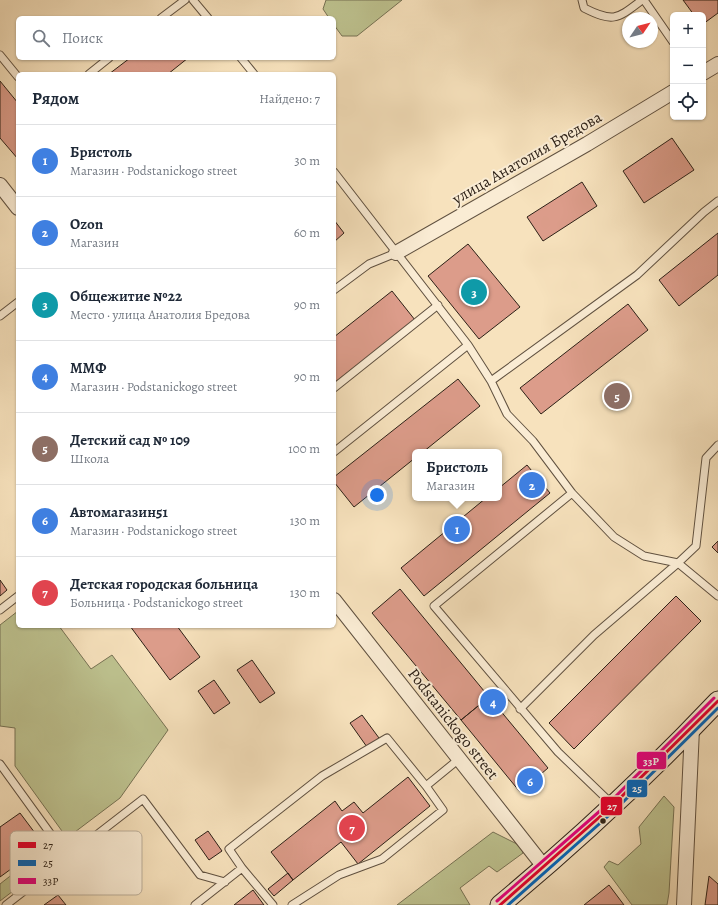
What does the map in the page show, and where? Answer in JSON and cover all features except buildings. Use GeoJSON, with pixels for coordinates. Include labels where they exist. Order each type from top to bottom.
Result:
{"type":"FeatureCollection","features":[{"type":"Feature","properties":{"kind":"street"},"geometry":{"type":"LineString","coordinates":[[706,71],[718,64]]}},
{"type":"Feature","properties":{"kind":"street","name":"улица Анатолия Бредова"},"geometry":{"type":"LineString","coordinates":[[396,253],[587,144],[670,94]]}},
{"type":"Feature","properties":{"kind":"street"},"geometry":{"type":"LineString","coordinates":[[0,185],[16,205]]}},
{"type":"Feature","properties":{"kind":"street","name":"Podstanickogo street"},"geometry":{"type":"LineString","coordinates":[[336,603],[545,868]]}},
{"type":"Feature","properties":{"kind":"street"},"geometry":{"type":"LineString","coordinates":[[500,905],[545,868],[614,807],[718,701]]}},
{"type":"Feature","properties":{"kind":"street"},"geometry":{"type":"LineString","coordinates":[[684,905],[692,729]]}},
{"type":"Feature","properties":{"kind":"lane"},"geometry":{"type":"LineString","coordinates":[[164,16],[185,0]]}},
{"type":"Feature","properties":{"kind":"lane"},"geometry":{"type":"LineString","coordinates":[[193,0],[206,16]]}},
{"type":"Feature","properties":{"kind":"lane"},"geometry":{"type":"LineString","coordinates":[[582,0],[584,8],[601,17],[619,17],[643,0],[670,38]]}},
{"type":"Feature","properties":{"kind":"lane"},"geometry":{"type":"LineString","coordinates":[[0,55],[16,75]]}},
{"type":"Feature","properties":{"kind":"lane"},"geometry":{"type":"LineString","coordinates":[[92,72],[106,60]]}},
{"type":"Feature","properties":{"kind":"lane"},"geometry":{"type":"LineString","coordinates":[[242,60],[250,72]]}},
{"type":"Feature","properties":{"kind":"lane"},"geometry":{"type":"LineString","coordinates":[[336,175],[438,305],[468,346],[491,381],[507,414],[533,441],[572,493],[614,537],[644,556],[678,563],[718,596]]}},
{"type":"Feature","properties":{"kind":"lane"},"geometry":{"type":"LineString","coordinates":[[491,381],[637,275],[704,212],[718,201]]}},
{"type":"Feature","properties":{"kind":"lane"},"geometry":{"type":"LineString","coordinates":[[336,289],[369,264],[396,253]]}},
{"type":"Feature","properties":{"kind":"lane"},"geometry":{"type":"LineString","coordinates":[[0,316],[16,304]]}},
{"type":"Feature","properties":{"kind":"lane"},"geometry":{"type":"LineString","coordinates":[[336,386],[438,305]]}},
{"type":"Feature","properties":{"kind":"lane"},"geometry":{"type":"LineString","coordinates":[[336,450],[468,346]]}},
{"type":"Feature","properties":{"kind":"lane"},"geometry":{"type":"LineString","coordinates":[[520,709],[594,635],[696,546],[706,458],[718,445]]}},
{"type":"Feature","properties":{"kind":"lane"},"geometry":{"type":"LineString","coordinates":[[572,493],[434,606],[558,752],[614,807]]}},
{"type":"Feature","properties":{"kind":"lane"},"geometry":{"type":"LineString","coordinates":[[0,610],[16,598]]}},
{"type":"Feature","properties":{"kind":"lane"},"geometry":{"type":"LineString","coordinates":[[273,905],[242,868],[229,849],[322,776],[387,738],[444,810],[382,859],[339,875],[292,905]]}},
{"type":"Feature","properties":{"kind":"lane"},"geometry":{"type":"LineString","coordinates":[[426,786],[459,759]]}},
{"type":"Feature","properties":{"kind":"lane"},"geometry":{"type":"LineString","coordinates":[[0,764],[48,831]]}},
{"type":"Feature","properties":{"kind":"lane"},"geometry":{"type":"LineString","coordinates":[[102,831],[143,799],[200,875],[225,882]]}},
{"type":"Feature","properties":{"kind":"lane"},"geometry":{"type":"LineString","coordinates":[[195,905],[242,868]]}},
{"type":"Feature","properties":{"kind":"lane"},"geometry":{"type":"LineString","coordinates":[[6,905],[19,895]]}},
{"type":"Feature","properties":{"kind":"green space"},"geometry":{"type":"Polygon","coordinates":[[[326,0],[402,0],[357,36],[342,36],[336,28],[336,16],[328,16],[323,9],[326,0]]]}},
{"type":"Feature","properties":{"kind":"green space"},"geometry":{"type":"Polygon","coordinates":[[[16,613],[16,628],[60,628],[91,669],[112,655],[168,730],[120,798],[76,831],[62,831],[15,766],[15,728],[0,726],[0,625],[16,613]]]}},
{"type":"Feature","properties":{"kind":"green space"},"geometry":{"type":"Polygon","coordinates":[[[664,796],[674,807],[667,905],[632,905],[604,867],[609,861],[618,865],[641,844],[639,827],[664,796]]]}},
{"type":"Feature","properties":{"kind":"green space"},"geometry":{"type":"Polygon","coordinates":[[[493,832],[521,846],[523,853],[497,872],[489,866],[460,888],[470,905],[397,905],[493,832]]]}},
{"type":"Feature","properties":{"kind":"green space"},"geometry":{"type":"Polygon","coordinates":[[[10,876],[10,893],[0,901],[0,884],[10,876]]]}},
{"type":"Feature","properties":{"kind":"transit line","name":"33Р"},"geometry":{"type":"LineString","coordinates":[[497,901],[609,803],[714,698]]}},
{"type":"Feature","properties":{"kind":"transit line","name":"27"},"geometry":{"type":"LineString","coordinates":[[500,905],[612,806],[718,701]]}},
{"type":"Feature","properties":{"kind":"transit line","name":"25"},"geometry":{"type":"LineString","coordinates":[[508,905],[615,810],[718,708]]}},
{"type":"Feature","properties":{"kind":"place","name":"Общежитие №22"},"geometry":{"type":"Point","coordinates":[474,292]}},
{"type":"Feature","properties":{"kind":"place","name":"Детский сад № 109"},"geometry":{"type":"Point","coordinates":[617,396]}},
{"type":"Feature","properties":{"kind":"place","name":"Ozon"},"geometry":{"type":"Point","coordinates":[532,485]}},
{"type":"Feature","properties":{"kind":"place","name":"Бристоль"},"geometry":{"type":"Point","coordinates":[457,529]}},
{"type":"Feature","properties":{"kind":"place","name":"ММФ"},"geometry":{"type":"Point","coordinates":[493,702]}},
{"type":"Feature","properties":{"kind":"place","name":"Автомагазин51"},"geometry":{"type":"Point","coordinates":[530,781]}},
{"type":"Feature","properties":{"kind":"place","name":"Детская городская больница"},"geometry":{"type":"Point","coordinates":[352,828]}}]}
